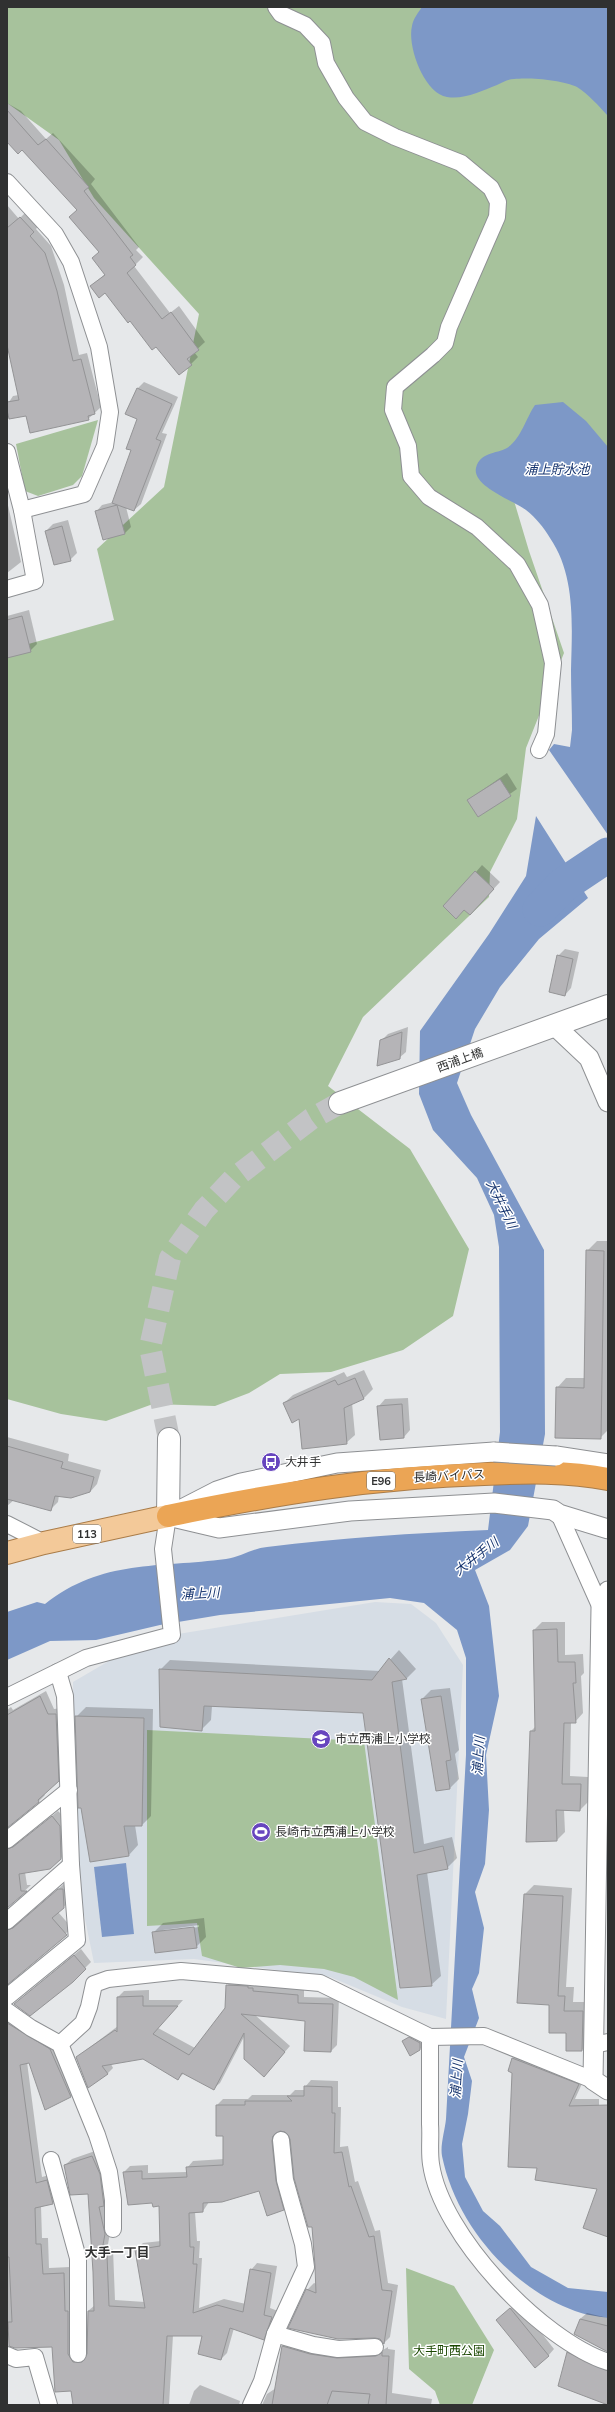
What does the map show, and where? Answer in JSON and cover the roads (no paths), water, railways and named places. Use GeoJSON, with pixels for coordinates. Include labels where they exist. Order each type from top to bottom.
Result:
{"type":"FeatureCollection","features":[{"type":"Feature","properties":{"kind":"highway","name":"長崎バイパス"},"geometry":{"type":"LineString","coordinates":[[168,1516],[267,1499],[416,1477],[495,1479],[553,1472],[606,1480]]}},
{"type":"Feature","properties":{"kind":"main road","name":"西浦上橋"},"geometry":{"type":"LineString","coordinates":[[340,1103],[608,1006]]}},
{"type":"Feature","properties":{"kind":"main road"},"geometry":{"type":"LineString","coordinates":[[168,1516],[169,1439]]}},
{"type":"Feature","properties":{"kind":"main road","name":"113"},"geometry":{"type":"LineString","coordinates":[[7,1553],[44,1543],[168,1516]]}},
{"type":"Feature","properties":{"kind":"street"},"geometry":{"type":"LineString","coordinates":[[276,7],[281,14],[305,25],[322,43],[326,63],[346,98],[365,122],[395,137],[461,163],[491,188],[498,202],[497,217],[449,327],[445,342],[395,387],[392,410],[408,446],[411,476],[429,497],[477,527],[517,564],[540,605],[553,663],[546,734],[539,750]]}},
{"type":"Feature","properties":{"kind":"street"},"geometry":{"type":"LineString","coordinates":[[7,182],[55,234],[71,262],[99,347],[110,412],[105,446],[84,494],[22,510]]}},
{"type":"Feature","properties":{"kind":"street"},"geometry":{"type":"LineString","coordinates":[[7,452],[22,510],[35,581],[7,589]]}},
{"type":"Feature","properties":{"kind":"street"},"geometry":{"type":"LineString","coordinates":[[554,1026],[589,1058],[608,1102]]}},
{"type":"Feature","properties":{"kind":"street"},"geometry":{"type":"LineString","coordinates":[[168,1516],[217,1491],[242,1483],[338,1463],[495,1479],[556,1512],[608,1529]]}},
{"type":"Feature","properties":{"kind":"street"},"geometry":{"type":"LineString","coordinates":[[168,1516],[219,1528],[350,1511],[495,1479]]}},
{"type":"Feature","properties":{"kind":"street"},"geometry":{"type":"LineString","coordinates":[[556,1512],[601,1608]]}},
{"type":"Feature","properties":{"kind":"street"},"geometry":{"type":"LineString","coordinates":[[7,1697],[86,1658],[172,1635],[163,1549],[168,1516]]}},
{"type":"Feature","properties":{"kind":"street"},"geometry":{"type":"LineString","coordinates":[[7,1524],[44,1543]]}},
{"type":"Feature","properties":{"kind":"street"},"geometry":{"type":"LineString","coordinates":[[60,2044],[83,2023],[90,2007],[94,1984],[108,1979],[181,1971],[320,1983],[430,2037],[484,2036],[601,2085],[601,1608],[608,1591]]}},
{"type":"Feature","properties":{"kind":"street"},"geometry":{"type":"LineString","coordinates":[[7,1997],[77,1940],[71,1865],[65,1696],[58,1672]]}},
{"type":"Feature","properties":{"kind":"street"},"geometry":{"type":"LineString","coordinates":[[7,1840],[69,1790]]}},
{"type":"Feature","properties":{"kind":"street"},"geometry":{"type":"LineString","coordinates":[[7,1921],[71,1865]]}},
{"type":"Feature","properties":{"kind":"street"},"geometry":{"type":"LineString","coordinates":[[7,2011],[32,2028],[60,2044],[97,2135],[109,2172],[113,2200],[112,2229]]}},
{"type":"Feature","properties":{"kind":"street"},"geometry":{"type":"LineString","coordinates":[[430,2037],[431,2164],[442,2200],[462,2237],[504,2287],[552,2332],[593,2357],[608,2362]]}},
{"type":"Feature","properties":{"kind":"street"},"geometry":{"type":"LineString","coordinates":[[251,2405],[262,2381],[275,2334],[306,2267],[303,2244],[285,2180],[281,2140]]}},
{"type":"Feature","properties":{"kind":"street"},"geometry":{"type":"LineString","coordinates":[[51,2160],[78,2258],[78,2354]]}},
{"type":"Feature","properties":{"kind":"street"},"geometry":{"type":"LineString","coordinates":[[275,2334],[313,2345],[338,2349],[375,2347]]}},
{"type":"Feature","properties":{"kind":"street"},"geometry":{"type":"LineString","coordinates":[[7,2356],[16,2360],[35,2357],[49,2405]]}},
{"type":"Feature","properties":{"kind":"water"},"geometry":{"type":"Polygon","coordinates":[[[422,7],[608,7],[608,116],[597,104],[577,87],[546,80],[528,78],[512,79],[479,92],[453,98],[439,94],[424,78],[419,68],[412,45],[411,35],[413,23],[422,7]]]}},
{"type":"Feature","properties":{"kind":"water","name":"浦上貯水池"},"geometry":{"type":"Polygon","coordinates":[[[563,402],[586,421],[608,447],[608,835],[549,750],[554,744],[570,747],[572,730],[572,619],[571,602],[564,568],[550,538],[536,520],[526,510],[487,487],[480,481],[476,468],[481,459],[485,456],[503,450],[512,444],[520,434],[535,405],[563,402]]]}},
{"type":"Feature","properties":{"kind":"water","name":"浦上川"},"geometry":{"type":"Polygon","coordinates":[[[536,816],[588,898],[539,939],[500,987],[475,1029],[457,1083],[471,1115],[544,1250],[545,1434],[528,1526],[510,1550],[475,1570],[489,1606],[499,1696],[486,1755],[489,1810],[485,1864],[475,1892],[484,1928],[479,1973],[472,1989],[479,2018],[464,2057],[472,2081],[468,2114],[462,2144],[465,2177],[483,2211],[500,2226],[531,2267],[568,2288],[608,2292],[608,2318],[579,2312],[551,2300],[529,2286],[508,2269],[489,2250],[473,2229],[460,2206],[449,2181],[442,2156],[442,2142],[446,2119],[466,1755],[466,1658],[457,1630],[424,1603],[390,1598],[220,1615],[160,1625],[96,1640],[50,1641],[7,1660],[7,1612],[37,1602],[45,1604],[66,1590],[88,1579],[110,1572],[154,1565],[226,1559],[262,1548],[294,1544],[377,1536],[488,1530],[500,1432],[499,1247],[494,1215],[477,1178],[433,1130],[419,1094],[420,1031],[489,934],[526,876],[536,816]]]}},
{"type":"Feature","properties":{"kind":"water"},"geometry":{"type":"Polygon","coordinates":[[[126,1863],[134,1934],[102,1937],[94,1867],[126,1863]]]}},
{"type":"Feature","properties":{"kind":"waterway","name":"大井手川"},"geometry":{"type":"LineString","coordinates":[[540,909],[563,885],[608,855]]}},
{"type":"Feature","properties":{"kind":"tunnel"},"geometry":{"type":"LineString","coordinates":[[169,1439],[150,1347],[170,1258],[204,1210],[233,1179],[311,1119],[340,1103]]}},
{"type":"Feature","properties":{"kind":"place","name":"大井手"},"geometry":{"type":"Point","coordinates":[271,1462]}},
{"type":"Feature","properties":{"kind":"place","name":"市立西浦上小学校"},"geometry":{"type":"Point","coordinates":[321,1739]}},
{"type":"Feature","properties":{"kind":"place","name":"長崎市立西浦上小学校"},"geometry":{"type":"Point","coordinates":[261,1832]}},
{"type":"Feature","properties":{"kind":"district","name":"大手一丁目"},"geometry":{"type":"Point","coordinates":[117,2252]}},
{"type":"Feature","properties":{"kind":"park label","name":"大手町西公園"},"geometry":{"type":"Point","coordinates":[449,2351]}}]}
